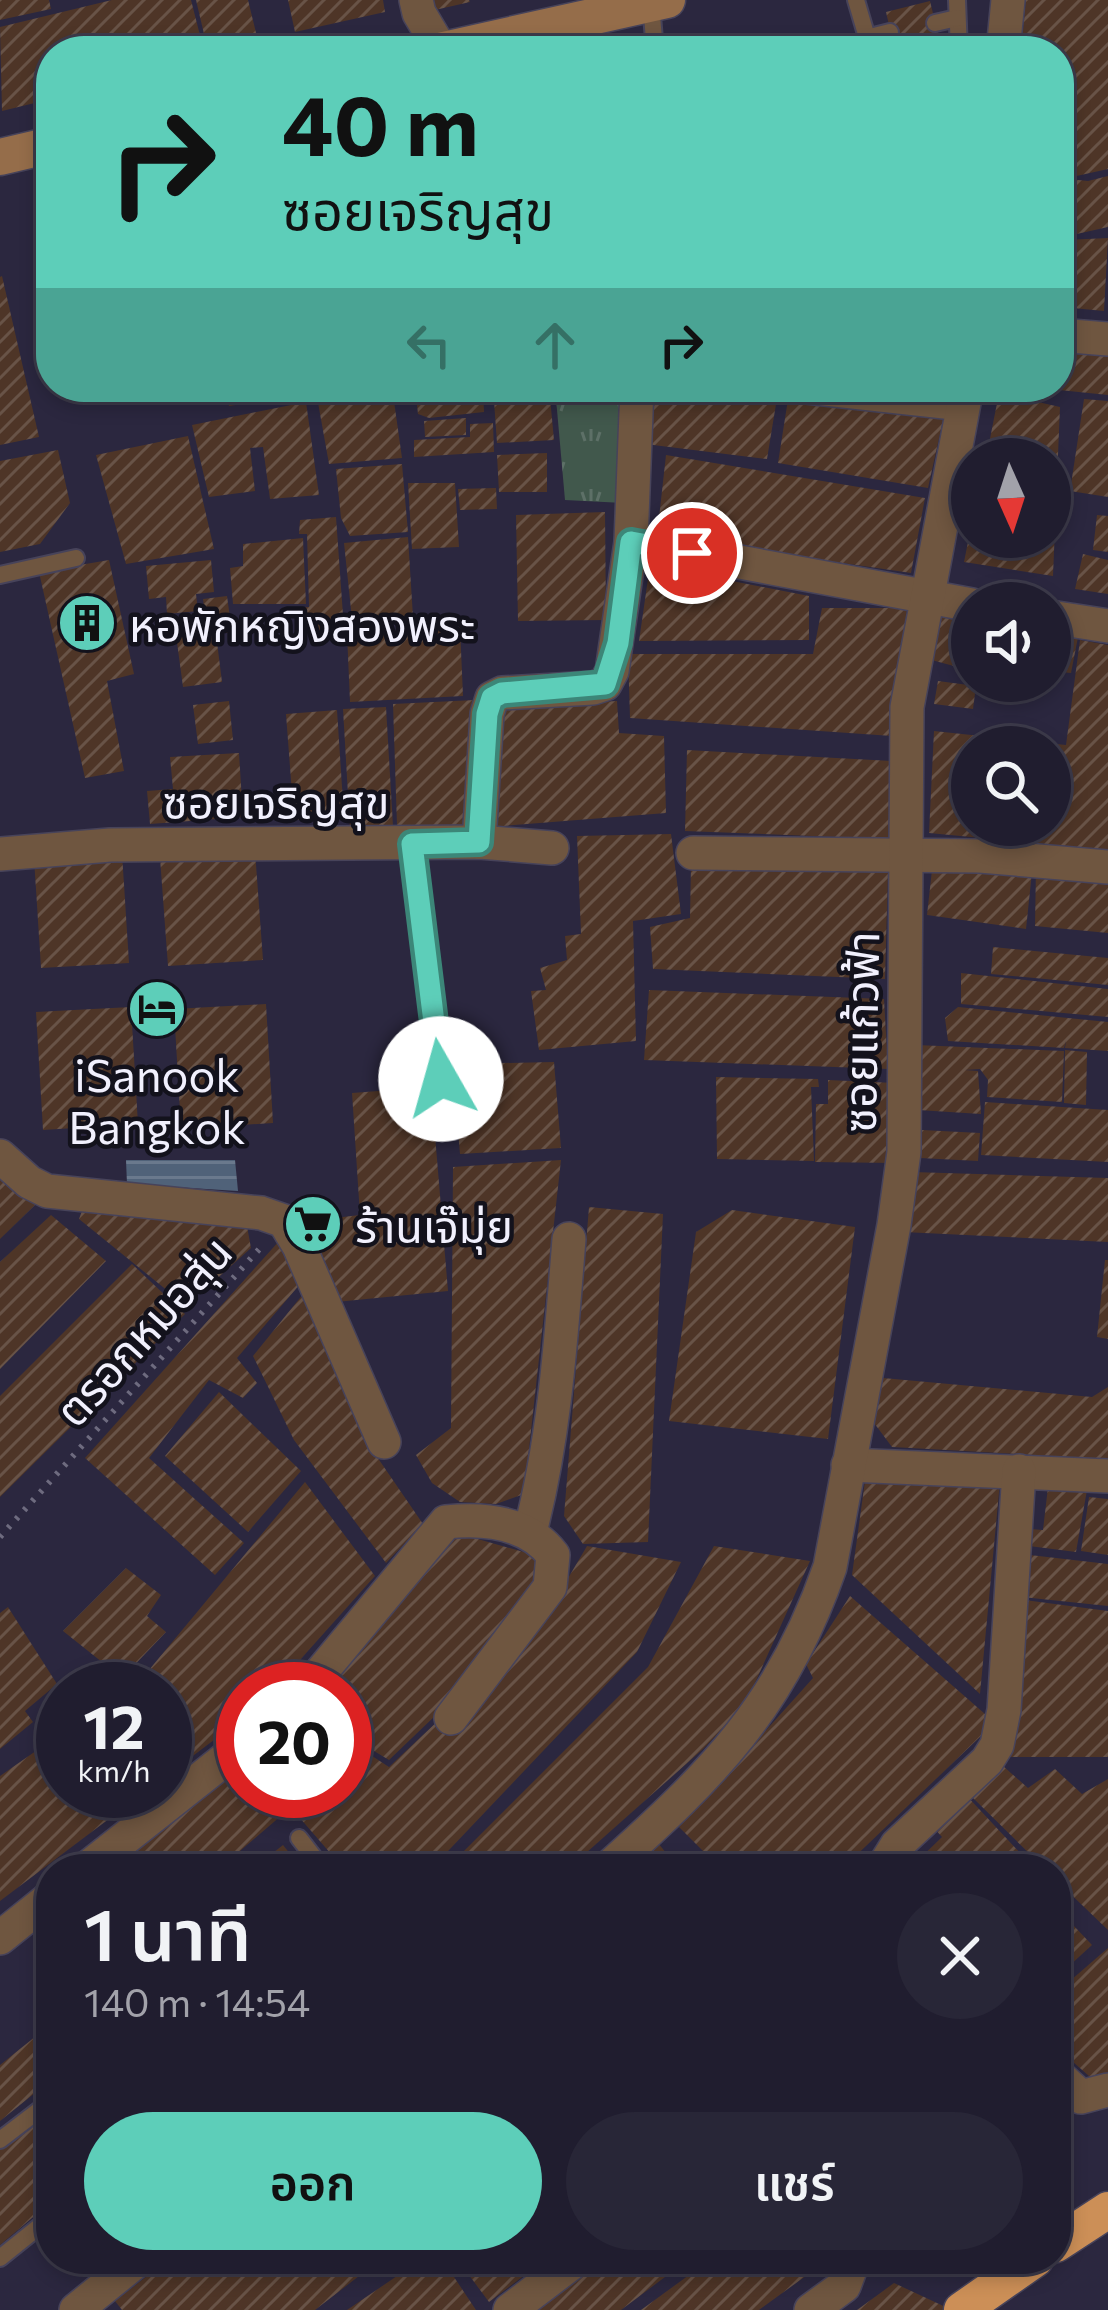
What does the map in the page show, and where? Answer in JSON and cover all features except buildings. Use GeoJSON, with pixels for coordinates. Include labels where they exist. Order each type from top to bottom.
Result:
{"type":"FeatureCollection","features":[{"type":"Feature","properties":{"kind":"highway"},"geometry":{"type":"LineString","coordinates":[[1071,2235],[1108,2210]]}},
{"type":"Feature","properties":{"kind":"highway"},"geometry":{"type":"LineString","coordinates":[[962,2310],[1014,2274]]}},
{"type":"Feature","properties":{"kind":"main road"},"geometry":{"type":"LineString","coordinates":[[507,36],[659,2]]}},
{"type":"Feature","properties":{"kind":"main road"},"geometry":{"type":"LineString","coordinates":[[0,157],[36,149]]}},
{"type":"Feature","properties":{"kind":"street"},"geometry":{"type":"LineString","coordinates":[[416,0],[432,36]]}},
{"type":"Feature","properties":{"kind":"street"},"geometry":{"type":"LineString","coordinates":[[1004,36],[1008,0]]}},
{"type":"Feature","properties":{"kind":"street"},"geometry":{"type":"LineString","coordinates":[[1074,336],[1108,339]]}},
{"type":"Feature","properties":{"kind":"street"},"geometry":{"type":"LineString","coordinates":[[479,842],[492,698],[502,693],[605,684],[618,643],[631,542],[636,402]]}},
{"type":"Feature","properties":{"kind":"street","name":"ซอยแก้วฟ้า"},"geometry":{"type":"LineString","coordinates":[[624,1854],[686,1798],[755,1720],[813,1616],[830,1568],[904,1151],[908,707],[964,402]]}},
{"type":"Feature","properties":{"kind":"street"},"geometry":{"type":"LineString","coordinates":[[631,542],[951,602]]}},
{"type":"Feature","properties":{"kind":"street"},"geometry":{"type":"LineString","coordinates":[[1071,620],[1108,626]]}},
{"type":"Feature","properties":{"kind":"street","name":"ซอยเจริญสุข"},"geometry":{"type":"LineString","coordinates":[[0,854],[110,845],[479,842],[552,848]]}},
{"type":"Feature","properties":{"kind":"street"},"geometry":{"type":"LineString","coordinates":[[693,854],[980,856],[1108,867]]}},
{"type":"Feature","properties":{"kind":"street"},"geometry":{"type":"LineString","coordinates":[[0,1156],[47,1191],[261,1214],[284,1221],[307,1263],[384,1442]]}},
{"type":"Feature","properties":{"kind":"street"},"geometry":{"type":"LineString","coordinates":[[530,1532],[555,1406],[569,1239]]}},
{"type":"Feature","properties":{"kind":"street"},"geometry":{"type":"LineString","coordinates":[[848,1465],[1108,1476]]}},
{"type":"Feature","properties":{"kind":"street"},"geometry":{"type":"LineString","coordinates":[[891,1854],[987,1761],[997,1745],[1004,1711],[1019,1472]]}},
{"type":"Feature","properties":{"kind":"street"},"geometry":{"type":"LineString","coordinates":[[329,1662],[446,1522],[499,1523],[530,1532],[553,1556],[550,1588],[451,1718]]}},
{"type":"Feature","properties":{"kind":"street"},"geometry":{"type":"LineString","coordinates":[[105,1854],[216,1766]]}},
{"type":"Feature","properties":{"kind":"street"},"geometry":{"type":"LineString","coordinates":[[0,1938],[36,1909]]}},
{"type":"Feature","properties":{"kind":"street"},"geometry":{"type":"LineString","coordinates":[[1071,2088],[1081,2097],[1108,2090]]}},
{"type":"Feature","properties":{"kind":"street"},"geometry":{"type":"LineString","coordinates":[[76,2310],[120,2274]]}},
{"type":"Feature","properties":{"kind":"street"},"geometry":{"type":"LineString","coordinates":[[510,2310],[557,2274]]}},
{"type":"Feature","properties":{"kind":"street"},"geometry":{"type":"LineString","coordinates":[[811,2310],[844,2286],[848,2274]]}},
{"type":"Feature","properties":{"kind":"lane"},"geometry":{"type":"LineString","coordinates":[[856,0],[866,36]]}},
{"type":"Feature","properties":{"kind":"lane"},"geometry":{"type":"LineString","coordinates":[[656,36],[659,2]]}},
{"type":"Feature","properties":{"kind":"lane"},"geometry":{"type":"LineString","coordinates":[[935,23],[957,9]]}},
{"type":"Feature","properties":{"kind":"lane"},"geometry":{"type":"LineString","coordinates":[[883,36],[890,32]]}},
{"type":"Feature","properties":{"kind":"lane"},"geometry":{"type":"LineString","coordinates":[[0,575],[76,558]]}},
{"type":"Feature","properties":{"kind":"lane"},"geometry":{"type":"LineString","coordinates":[[412,844],[441,1079]]}},
{"type":"Feature","properties":{"kind":"lane"},"geometry":{"type":"LineString","coordinates":[[299,1838],[311,1854]]}},
{"type":"Feature","properties":{"kind":"lane"},"geometry":{"type":"LineString","coordinates":[[0,2140],[36,2112]]}},
{"type":"Feature","properties":{"kind":"lane"},"geometry":{"type":"LineString","coordinates":[[0,2258],[36,2229]]}},
{"type":"Feature","properties":{"kind":"path","name":"ตรอกหมอสุ่น"},"geometry":{"type":"LineString","coordinates":[[0,1537],[284,1221]]}},
{"type":"Feature","properties":{"kind":"green space"},"geometry":{"type":"Polygon","coordinates":[[[556,402],[626,402],[624,503],[565,500],[556,402]]]}},
{"type":"Feature","properties":{"kind":"water"},"geometry":{"type":"Polygon","coordinates":[[[126,1160],[235,1160],[238,1191],[127,1184],[126,1160]]]}},
{"type":"Feature","properties":{"kind":"place","name":"หอพักหญิงสองพระ"},"geometry":{"type":"Point","coordinates":[87,623]}},
{"type":"Feature","properties":{"kind":"place","name":"iSanook Bangkok"},"geometry":{"type":"Point","coordinates":[157,1009]}},
{"type":"Feature","properties":{"kind":"place","name":"ร้านเจ๊มุ่ย"},"geometry":{"type":"Point","coordinates":[313,1224]}},
{"type":"Feature","properties":{"kind":"route"},"geometry":{"type":"LineString","coordinates":[[441,1079],[412,844],[479,842],[492,698],[502,693],[605,684],[618,643],[631,542],[692,553]]}}]}
